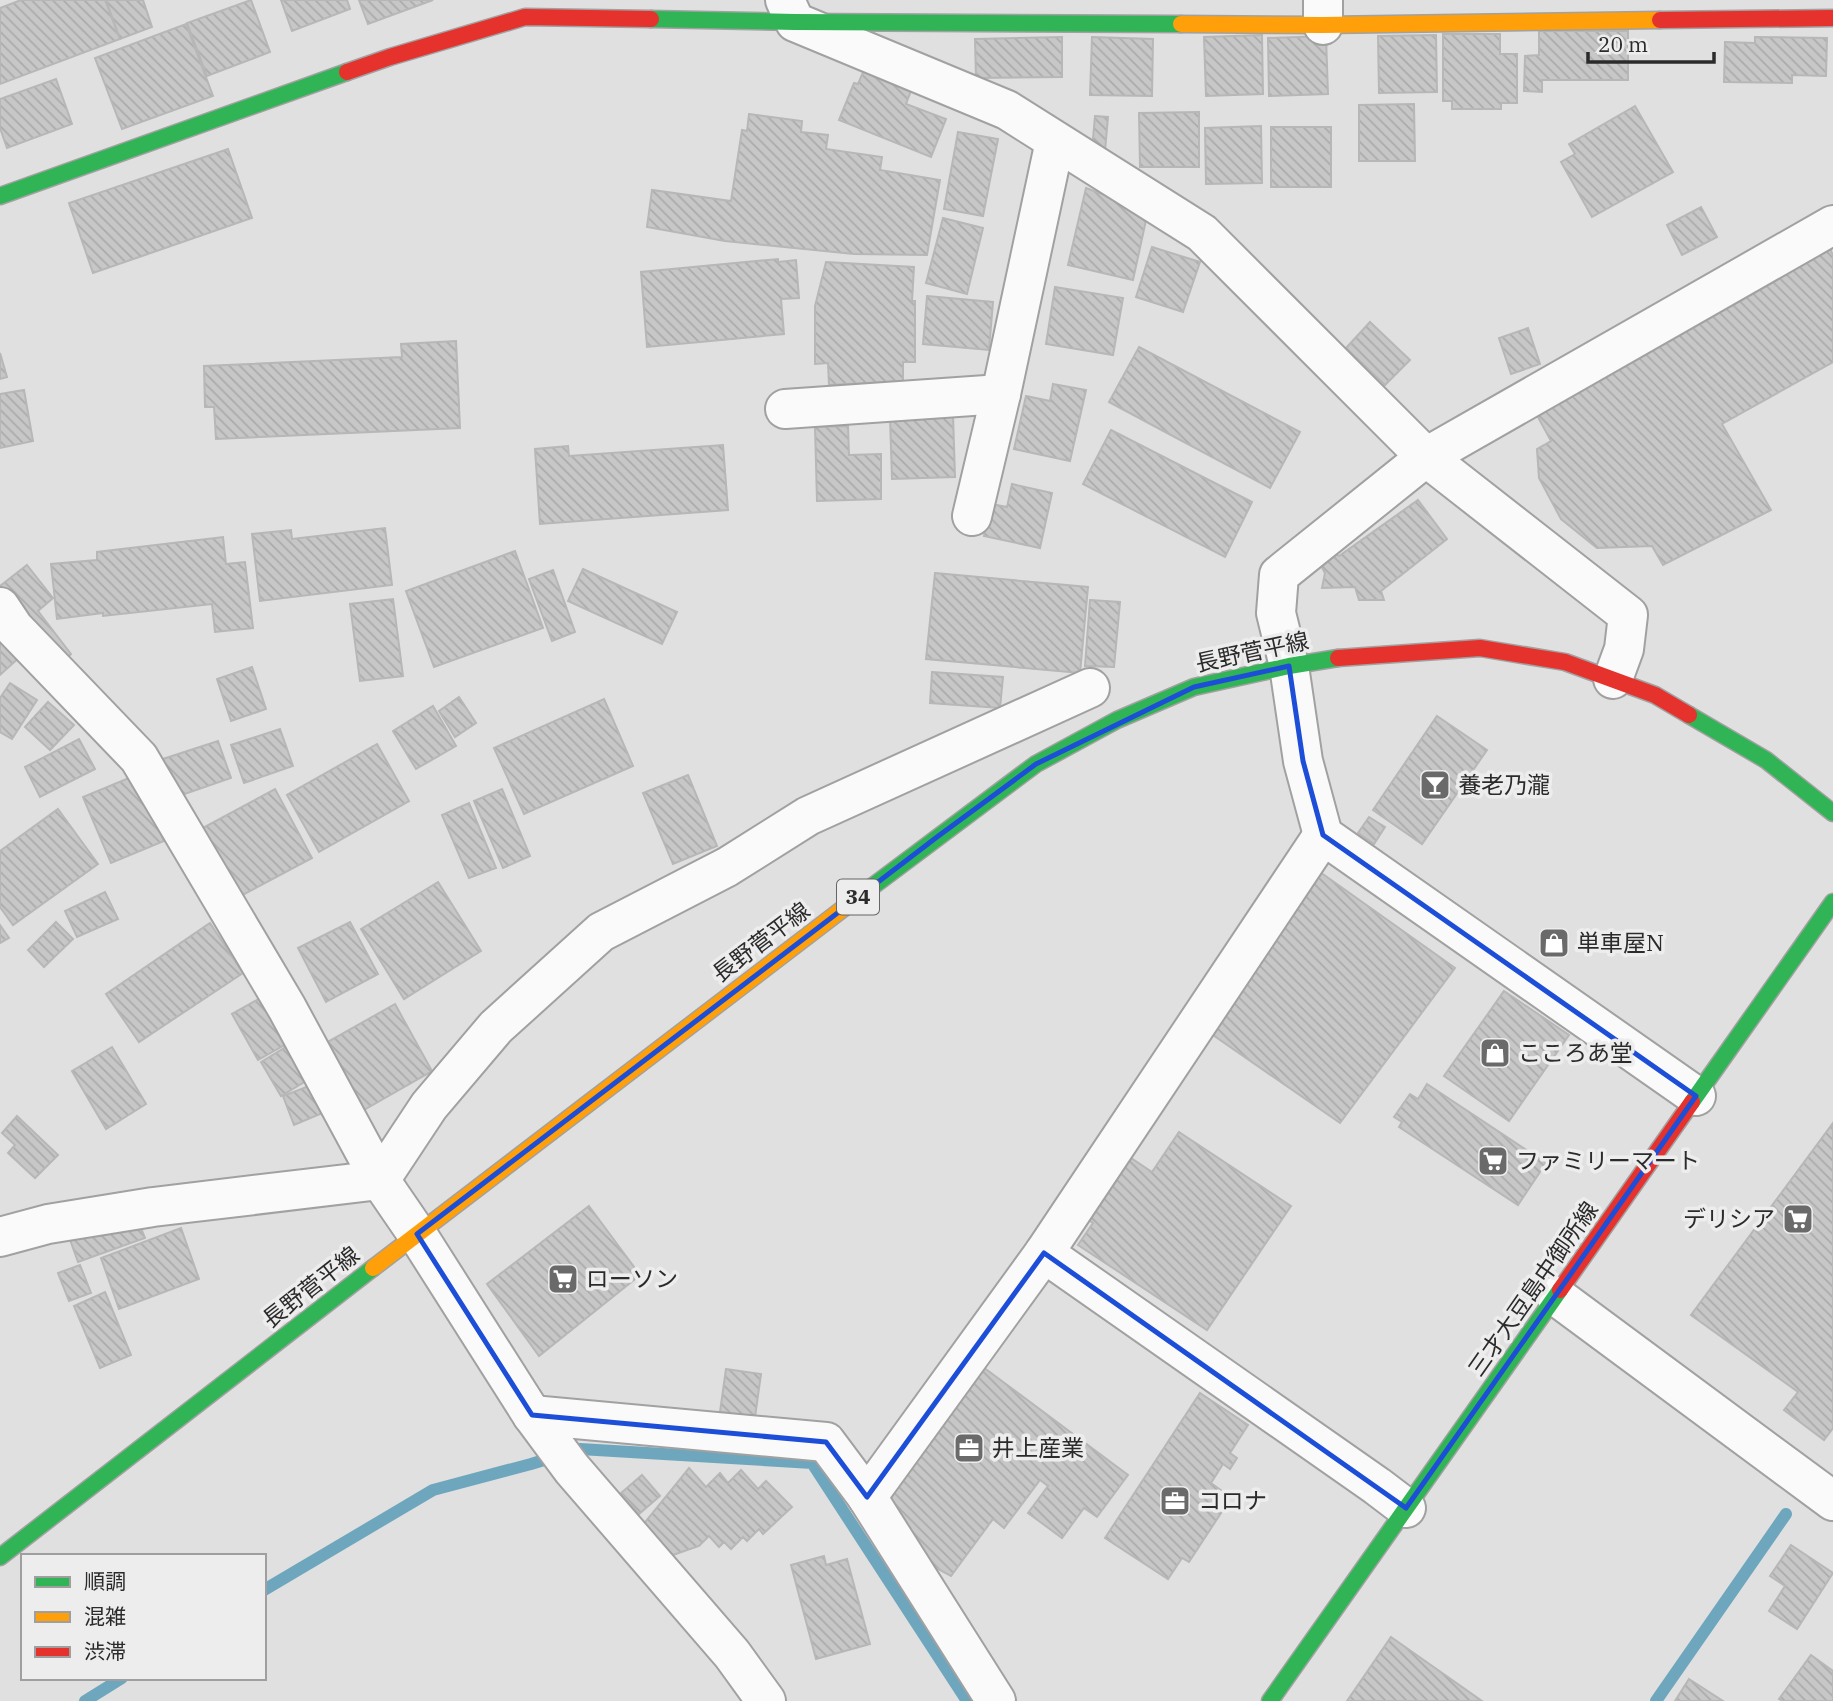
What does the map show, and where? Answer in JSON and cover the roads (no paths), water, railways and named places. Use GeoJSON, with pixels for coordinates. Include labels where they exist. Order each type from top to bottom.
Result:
{"type":"FeatureCollection","features":[{"type":"Feature","properties":{"kind":"main road"},"geometry":{"type":"LineString","coordinates":[[0,196],[390,57],[524,17],[790,11],[1323,12],[1833,18]]}},
{"type":"Feature","properties":{"kind":"main road","name":"長野菅平線"},"geometry":{"type":"LineString","coordinates":[[0,1557],[925,845],[1036,764],[1117,720],[1194,687],[1347,656],[1480,648],[1565,662],[1655,695],[1766,760],[1833,813]]}},
{"type":"Feature","properties":{"kind":"main road","name":"三才大豆島中御所線"},"geometry":{"type":"LineString","coordinates":[[1270,1701],[1833,902]]}},
{"type":"Feature","properties":{"kind":"street"},"geometry":{"type":"LineString","coordinates":[[790,11],[1007,110],[1202,233],[1426,457],[1628,615],[1624,649],[1613,679]]}},
{"type":"Feature","properties":{"kind":"street"},"geometry":{"type":"LineString","coordinates":[[972,516],[1055,141]]}},
{"type":"Feature","properties":{"kind":"street"},"geometry":{"type":"LineString","coordinates":[[1696,1096],[1324,835],[1303,761],[1289,666],[1276,612],[1279,575],[1426,457],[1833,225]]}},
{"type":"Feature","properties":{"kind":"street"},"geometry":{"type":"LineString","coordinates":[[786,409],[1001,394]]}},
{"type":"Feature","properties":{"kind":"street"},"geometry":{"type":"LineString","coordinates":[[0,607],[14,628],[139,758],[287,1009],[380,1180],[538,1424],[572,1469],[732,1654],[766,1701]]}},
{"type":"Feature","properties":{"kind":"street"},"geometry":{"type":"LineString","coordinates":[[0,1237],[48,1224],[140,1209],[380,1180],[429,1106],[496,1027],[601,932],[727,867],[808,816],[1090,688]]}},
{"type":"Feature","properties":{"kind":"street"},"geometry":{"type":"LineString","coordinates":[[867,1497],[1044,1253],[1324,835]]}},
{"type":"Feature","properties":{"kind":"street"},"geometry":{"type":"LineString","coordinates":[[1044,1253],[1406,1508]]}},
{"type":"Feature","properties":{"kind":"street"},"geometry":{"type":"LineString","coordinates":[[1556,1296],[1833,1501]]}},
{"type":"Feature","properties":{"kind":"street"},"geometry":{"type":"LineString","coordinates":[[538,1424],[826,1442],[867,1497],[996,1701]]}},
{"type":"Feature","properties":{"kind":"waterway"},"geometry":{"type":"LineString","coordinates":[[266,1589],[433,1490],[580,1449],[812,1463],[967,1701]]}},
{"type":"Feature","properties":{"kind":"waterway"},"geometry":{"type":"LineString","coordinates":[[1656,1701],[1786,1514]]}},
{"type":"Feature","properties":{"kind":"waterway"},"geometry":{"type":"LineString","coordinates":[[85,1701],[119,1680]]}},
{"type":"Feature","properties":{"kind":"place","name":"養老乃瀧"},"geometry":{"type":"Point","coordinates":[1435,785]}},
{"type":"Feature","properties":{"kind":"place","name":"単車屋N"},"geometry":{"type":"Point","coordinates":[1554,943]}},
{"type":"Feature","properties":{"kind":"place","name":"こころあ堂"},"geometry":{"type":"Point","coordinates":[1495,1053]}},
{"type":"Feature","properties":{"kind":"place","name":"ファミリーマート"},"geometry":{"type":"Point","coordinates":[1493,1161]}},
{"type":"Feature","properties":{"kind":"place","name":"デリシア"},"geometry":{"type":"Point","coordinates":[1798,1219]}},
{"type":"Feature","properties":{"kind":"place","name":"ローソン"},"geometry":{"type":"Point","coordinates":[563,1279]}},
{"type":"Feature","properties":{"kind":"place","name":"井上産業"},"geometry":{"type":"Point","coordinates":[969,1448]}},
{"type":"Feature","properties":{"kind":"place","name":"コロナ"},"geometry":{"type":"Point","coordinates":[1175,1501]}}]}
